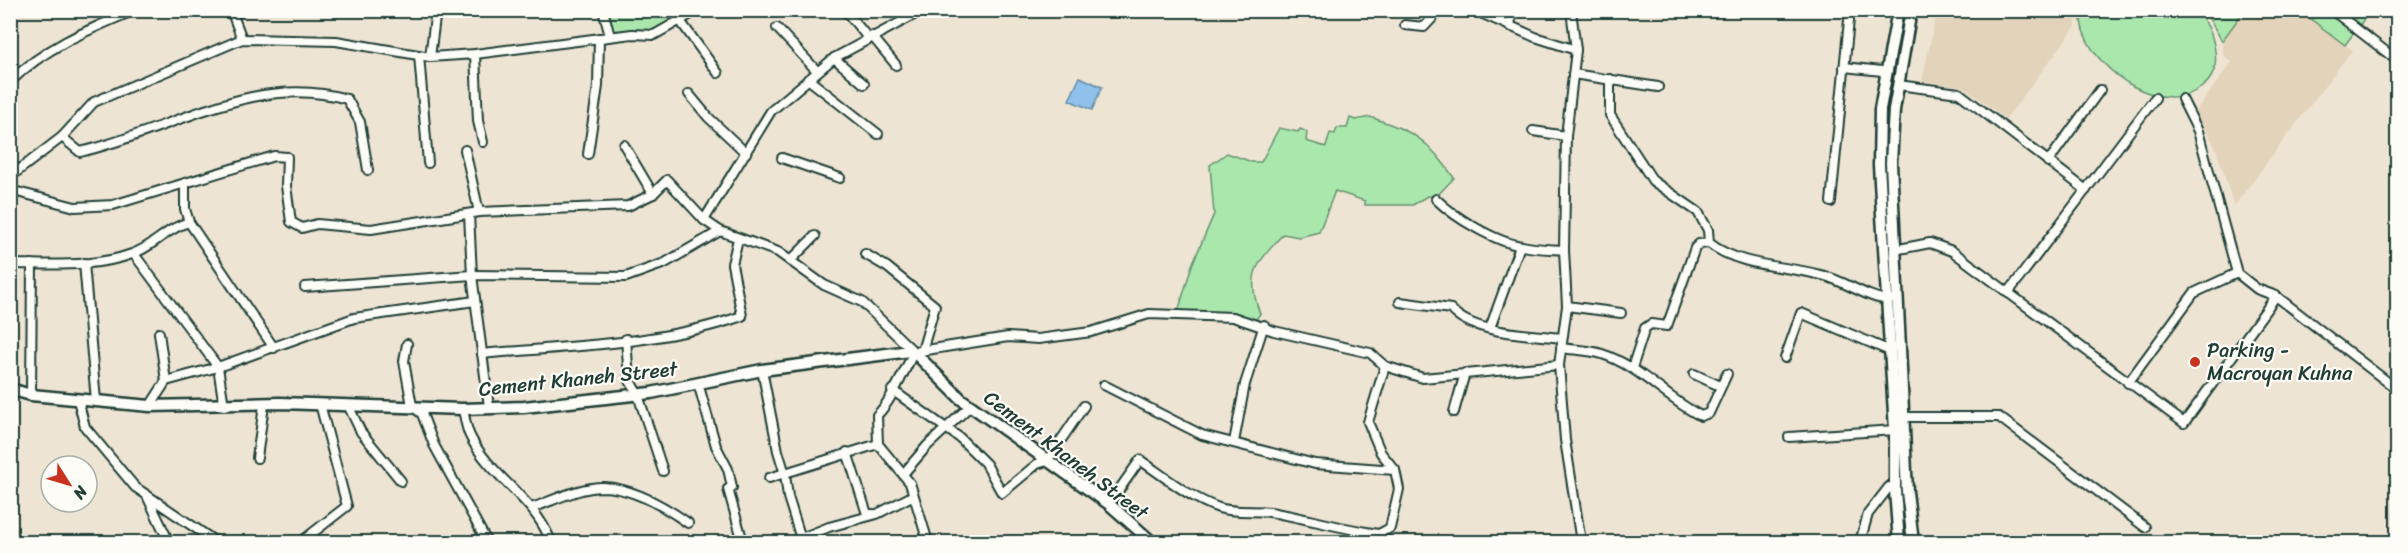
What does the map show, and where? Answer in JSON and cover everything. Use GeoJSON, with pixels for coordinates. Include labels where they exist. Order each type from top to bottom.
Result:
{"type":"FeatureCollection","features":[{"type":"Feature","properties":{"kind":"street"},"geometry":{"type":"LineString","coordinates":[[10,82],[39,57],[84,32],[135,10]]}},
{"type":"Feature","properties":{"kind":"street"},"geometry":{"type":"LineString","coordinates":[[231,10],[242,39]]}},
{"type":"Feature","properties":{"kind":"street"},"geometry":{"type":"LineString","coordinates":[[430,57],[436,10]]}},
{"type":"Feature","properties":{"kind":"street"},"geometry":{"type":"LineString","coordinates":[[603,10],[610,36]]}},
{"type":"Feature","properties":{"kind":"street"},"geometry":{"type":"LineString","coordinates":[[10,177],[62,137],[93,102],[242,39],[336,40],[430,57],[475,54],[610,36],[654,35],[681,22],[698,10]]}},
{"type":"Feature","properties":{"kind":"street"},"geometry":{"type":"LineString","coordinates":[[845,10],[896,65]]}},
{"type":"Feature","properties":{"kind":"street"},"geometry":{"type":"LineString","coordinates":[[704,220],[771,111],[834,58],[922,10]]}},
{"type":"Feature","properties":{"kind":"street"},"geometry":{"type":"LineString","coordinates":[[1405,25],[1424,27],[1440,10]]}},
{"type":"Feature","properties":{"kind":"street"},"geometry":{"type":"LineString","coordinates":[[1474,10],[1510,27],[1576,50]]}},
{"type":"Feature","properties":{"kind":"street"},"geometry":{"type":"LineString","coordinates":[[1510,27],[1512,10]]}},
{"type":"Feature","properties":{"kind":"street"},"geometry":{"type":"LineString","coordinates":[[1571,10],[1576,50],[1566,136],[1564,250],[1567,306],[1559,365],[1565,440],[1581,543]]}},
{"type":"Feature","properties":{"kind":"street"},"geometry":{"type":"LineString","coordinates":[[1831,202],[1850,10]]}},
{"type":"Feature","properties":{"kind":"street"},"geometry":{"type":"LineString","coordinates":[[1898,10],[1880,109],[1879,165],[1913,543]]}},
{"type":"Feature","properties":{"kind":"street"},"geometry":{"type":"LineString","coordinates":[[1899,543],[1890,351],[1894,250],[1890,163],[1894,110],[1911,10]]}},
{"type":"Feature","properties":{"kind":"street"},"geometry":{"type":"LineString","coordinates":[[2332,10],[2397,61]]}},
{"type":"Feature","properties":{"kind":"street"},"geometry":{"type":"LineString","coordinates":[[681,22],[718,73]]}},
{"type":"Feature","properties":{"kind":"street"},"geometry":{"type":"LineString","coordinates":[[777,28],[817,70]]}},
{"type":"Feature","properties":{"kind":"street"},"geometry":{"type":"LineString","coordinates":[[588,154],[598,86],[599,38]]}},
{"type":"Feature","properties":{"kind":"street"},"geometry":{"type":"LineString","coordinates":[[475,54],[478,121],[483,142]]}},
{"type":"Feature","properties":{"kind":"street"},"geometry":{"type":"LineString","coordinates":[[419,55],[428,163]]}},
{"type":"Feature","properties":{"kind":"street"},"geometry":{"type":"LineString","coordinates":[[834,58],[864,84]]}},
{"type":"Feature","properties":{"kind":"street"},"geometry":{"type":"LineString","coordinates":[[1844,68],[1882,71],[1886,76]]}},
{"type":"Feature","properties":{"kind":"street"},"geometry":{"type":"LineString","coordinates":[[1573,74],[1658,87]]}},
{"type":"Feature","properties":{"kind":"street"},"geometry":{"type":"LineString","coordinates":[[808,79],[878,134]]}},
{"type":"Feature","properties":{"kind":"street"},"geometry":{"type":"LineString","coordinates":[[1610,79],[1610,115],[1653,181],[1698,212],[1708,230],[1709,243]]}},
{"type":"Feature","properties":{"kind":"street"},"geometry":{"type":"LineString","coordinates":[[1898,85],[1959,93],[2086,190]]}},
{"type":"Feature","properties":{"kind":"street"},"geometry":{"type":"LineString","coordinates":[[2048,162],[2100,90]]}},
{"type":"Feature","properties":{"kind":"street"},"geometry":{"type":"LineString","coordinates":[[62,137],[80,152],[122,141],[235,100],[276,93],[330,94],[347,99],[360,122],[368,170]]}},
{"type":"Feature","properties":{"kind":"street"},"geometry":{"type":"LineString","coordinates":[[689,94],[708,117],[746,153]]}},
{"type":"Feature","properties":{"kind":"street"},"geometry":{"type":"LineString","coordinates":[[2008,293],[2156,98]]}},
{"type":"Feature","properties":{"kind":"street"},"geometry":{"type":"LineString","coordinates":[[2182,99],[2198,131],[2237,273],[2257,289],[2276,296],[2397,390]]}},
{"type":"Feature","properties":{"kind":"street"},"geometry":{"type":"LineString","coordinates":[[1533,131],[1566,136]]}},
{"type":"Feature","properties":{"kind":"street"},"geometry":{"type":"LineString","coordinates":[[624,145],[653,194]]}},
{"type":"Feature","properties":{"kind":"street"},"geometry":{"type":"LineString","coordinates":[[465,150],[479,212]]}},
{"type":"Feature","properties":{"kind":"street"},"geometry":{"type":"LineString","coordinates":[[10,190],[75,207],[113,205],[274,156],[287,157],[286,186],[291,222],[302,228],[317,224],[371,229],[479,212],[628,206],[653,194],[667,180],[704,220],[720,231],[778,252],[824,285],[862,302],[918,352]]}},
{"type":"Feature","properties":{"kind":"street"},"geometry":{"type":"LineString","coordinates":[[782,158],[840,178]]}},
{"type":"Feature","properties":{"kind":"street"},"geometry":{"type":"LineString","coordinates":[[185,183],[185,209],[189,222],[274,348]]}},
{"type":"Feature","properties":{"kind":"street"},"geometry":{"type":"LineString","coordinates":[[1436,199],[1447,210],[1501,240],[1520,246],[1564,250]]}},
{"type":"Feature","properties":{"kind":"street"},"geometry":{"type":"LineString","coordinates":[[469,214],[472,275],[489,407]]}},
{"type":"Feature","properties":{"kind":"street"},"geometry":{"type":"LineString","coordinates":[[10,264],[84,263],[134,254],[177,226],[189,222]]}},
{"type":"Feature","properties":{"kind":"street"},"geometry":{"type":"LineString","coordinates":[[305,287],[472,275],[626,277],[665,263],[720,231]]}},
{"type":"Feature","properties":{"kind":"street"},"geometry":{"type":"LineString","coordinates":[[790,261],[815,236]]}},
{"type":"Feature","properties":{"kind":"street"},"geometry":{"type":"LineString","coordinates":[[482,354],[667,335],[719,324],[742,316],[732,264],[738,239]]}},
{"type":"Feature","properties":{"kind":"street"},"geometry":{"type":"LineString","coordinates":[[1632,368],[1645,328],[1651,324],[1667,326],[1698,244],[1709,243],[1743,260],[1825,276],[1892,300]]}},
{"type":"Feature","properties":{"kind":"street"},"geometry":{"type":"LineString","coordinates":[[1894,250],[1930,243],[1952,251],[2184,423],[2276,296]]}},
{"type":"Feature","properties":{"kind":"street"},"geometry":{"type":"LineString","coordinates":[[1490,328],[1520,246]]}},
{"type":"Feature","properties":{"kind":"street"},"geometry":{"type":"LineString","coordinates":[[134,254],[218,367],[224,406]]}},
{"type":"Feature","properties":{"kind":"street"},"geometry":{"type":"LineString","coordinates":[[865,254],[887,267],[934,306],[918,352],[892,390],[887,407],[877,415],[878,444],[910,483],[912,496],[928,543]]}},
{"type":"Feature","properties":{"kind":"street"},"geometry":{"type":"LineString","coordinates":[[84,263],[96,401]]}},
{"type":"Feature","properties":{"kind":"street"},"geometry":{"type":"LineString","coordinates":[[31,395],[32,264]]}},
{"type":"Feature","properties":{"kind":"street"},"geometry":{"type":"LineString","coordinates":[[2128,383],[2194,293],[2237,273]]}},
{"type":"Feature","properties":{"kind":"street"},"geometry":{"type":"LineString","coordinates":[[166,381],[218,367],[354,318],[475,301]]}},
{"type":"Feature","properties":{"kind":"street"},"geometry":{"type":"LineString","coordinates":[[1400,302],[1451,309],[1458,318],[1490,328],[1562,338]]}},
{"type":"Feature","properties":{"kind":"street"},"geometry":{"type":"LineString","coordinates":[[1567,306],[1621,313]]}},
{"type":"Feature","properties":{"kind":"street"},"geometry":{"type":"LineString","coordinates":[[1785,358],[1801,313],[1890,351]]}},
{"type":"Feature","properties":{"kind":"street"},"geometry":{"type":"LineString","coordinates":[[918,352],[1008,337],[1038,339],[1091,332],[1149,314],[1233,317],[1264,325],[1275,331],[1370,353],[1385,366],[1423,378],[1559,365]]}},
{"type":"Feature","properties":{"kind":"street"},"geometry":{"type":"LineString","coordinates":[[1234,442],[1245,384],[1264,325]]}},
{"type":"Feature","properties":{"kind":"street"},"geometry":{"type":"LineString","coordinates":[[150,406],[166,381],[159,333]]}},
{"type":"Feature","properties":{"kind":"street"},"geometry":{"type":"LineString","coordinates":[[626,339],[629,379],[638,394],[663,471]]}},
{"type":"Feature","properties":{"kind":"street"},"geometry":{"type":"LineString","coordinates":[[407,344],[405,361],[412,406],[422,414],[434,446],[487,543]]}},
{"type":"Feature","properties":{"kind":"street"},"geometry":{"type":"LineString","coordinates":[[1561,348],[1603,354],[1632,368],[1680,406],[1701,416],[1709,413],[1727,374]]}},
{"type":"Feature","properties":{"kind":"street","name":"Cement Khaneh Street"},"geometry":{"type":"LineString","coordinates":[[10,389],[31,395],[150,406],[320,404],[463,409],[524,407],[638,394],[762,370],[918,352],[969,406],[1109,504],[1152,543]]}},
{"type":"Feature","properties":{"kind":"street"},"geometry":{"type":"LineString","coordinates":[[1109,504],[1140,460],[1194,497],[1221,509],[1248,509],[1301,518],[1341,529],[1379,534],[1390,528],[1399,489],[1395,471],[1381,453],[1368,422],[1385,366]]}},
{"type":"Feature","properties":{"kind":"street"},"geometry":{"type":"LineString","coordinates":[[762,370],[788,497],[801,541]]}},
{"type":"Feature","properties":{"kind":"street"},"geometry":{"type":"LineString","coordinates":[[1454,412],[1465,373]]}},
{"type":"Feature","properties":{"kind":"street"},"geometry":{"type":"LineString","coordinates":[[1694,374],[1720,386]]}},
{"type":"Feature","properties":{"kind":"street"},"geometry":{"type":"LineString","coordinates":[[698,383],[716,446],[728,469],[732,487],[728,489],[729,497],[743,543]]}},
{"type":"Feature","properties":{"kind":"street"},"geometry":{"type":"LineString","coordinates":[[1104,385],[1202,435],[1315,464],[1395,471]]}},
{"type":"Feature","properties":{"kind":"street"},"geometry":{"type":"LineString","coordinates":[[892,390],[960,438],[986,464],[1002,493],[1037,464],[1047,461],[1084,406]]}},
{"type":"Feature","properties":{"kind":"street"},"geometry":{"type":"LineString","coordinates":[[78,400],[85,427],[135,487],[216,543]]}},
{"type":"Feature","properties":{"kind":"street"},"geometry":{"type":"LineString","coordinates":[[301,543],[347,506],[320,404]]}},
{"type":"Feature","properties":{"kind":"street"},"geometry":{"type":"LineString","coordinates":[[257,458],[264,405]]}},
{"type":"Feature","properties":{"kind":"street"},"geometry":{"type":"LineString","coordinates":[[348,405],[361,432],[401,481]]}},
{"type":"Feature","properties":{"kind":"street"},"geometry":{"type":"LineString","coordinates":[[904,473],[927,446],[969,406]]}},
{"type":"Feature","properties":{"kind":"street"},"geometry":{"type":"LineString","coordinates":[[463,409],[470,436],[532,508],[551,541],[539,543]]}},
{"type":"Feature","properties":{"kind":"street"},"geometry":{"type":"LineString","coordinates":[[1903,417],[1999,417],[2145,527]]}},
{"type":"Feature","properties":{"kind":"street"},"geometry":{"type":"LineString","coordinates":[[1789,437],[1895,430]]}},
{"type":"Feature","properties":{"kind":"street"},"geometry":{"type":"LineString","coordinates":[[769,478],[878,444]]}},
{"type":"Feature","properties":{"kind":"street"},"geometry":{"type":"LineString","coordinates":[[847,452],[867,514],[877,514]]}},
{"type":"Feature","properties":{"kind":"street"},"geometry":{"type":"LineString","coordinates":[[532,508],[586,490],[603,487],[638,495],[688,523]]}},
{"type":"Feature","properties":{"kind":"street"},"geometry":{"type":"LineString","coordinates":[[1860,543],[1868,514],[1889,488],[1895,490]]}},
{"type":"Feature","properties":{"kind":"street"},"geometry":{"type":"LineString","coordinates":[[791,543],[877,514],[912,496]]}},
{"type":"Feature","properties":{"kind":"street"},"geometry":{"type":"LineString","coordinates":[[147,497],[169,543]]}},
{"type":"Feature","properties":{"kind":"street"},"geometry":{"type":"LineString","coordinates":[[1377,543],[1379,534]]}},
{"type":"Feature","properties":{"kind":"shaded area"},"geometry":{"type":"Polygon","coordinates":[[[1937,11],[2076,11],[2076,26],[2006,119],[1964,87],[1922,81],[1937,11]]]}},
{"type":"Feature","properties":{"kind":"shaded area"},"geometry":{"type":"Polygon","coordinates":[[[2244,11],[2300,11],[2352,50],[2234,206],[2215,146],[2195,112],[2232,62],[2223,55],[2222,41],[2244,11]]]}},
{"type":"Feature","properties":{"kind":"green space"},"geometry":{"type":"Polygon","coordinates":[[[603,11],[698,11],[654,35],[610,36],[603,11]]]}},
{"type":"Feature","properties":{"kind":"green space"},"geometry":{"type":"Polygon","coordinates":[[[2080,11],[2196,11],[2209,29],[2213,40],[2216,61],[2214,71],[2202,87],[2186,95],[2168,97],[2151,94],[2133,86],[2117,76],[2092,48],[2083,30],[2080,11]]]}},
{"type":"Feature","properties":{"kind":"green space"},"geometry":{"type":"Polygon","coordinates":[[[2216,11],[2244,11],[2222,41],[2208,17],[2216,11]]]}},
{"type":"Feature","properties":{"kind":"green space"},"geometry":{"type":"Polygon","coordinates":[[[2300,11],[2370,11],[2345,45],[2300,11]]]}},
{"type":"Feature","properties":{"kind":"green space"},"geometry":{"type":"Polygon","coordinates":[[[1370,117],[1398,127],[1418,138],[1436,154],[1454,178],[1436,197],[1427,196],[1413,205],[1365,205],[1365,201],[1335,191],[1319,232],[1299,237],[1283,234],[1260,262],[1256,270],[1254,288],[1260,314],[1254,322],[1177,315],[1192,265],[1214,214],[1210,165],[1227,153],[1252,162],[1261,162],[1279,128],[1298,132],[1300,129],[1307,132],[1306,141],[1326,147],[1330,133],[1335,134],[1337,128],[1347,128],[1350,118],[1356,120],[1370,117]]]}},
{"type":"Feature","properties":{"kind":"water"},"geometry":{"type":"Polygon","coordinates":[[[1080,77],[1102,87],[1092,110],[1069,100],[1080,77]]]}},
{"type":"Feature","properties":{"kind":"place","name":"Parking - Macroyan Kuhna"},"geometry":{"type":"Point","coordinates":[2195,362]}}]}
